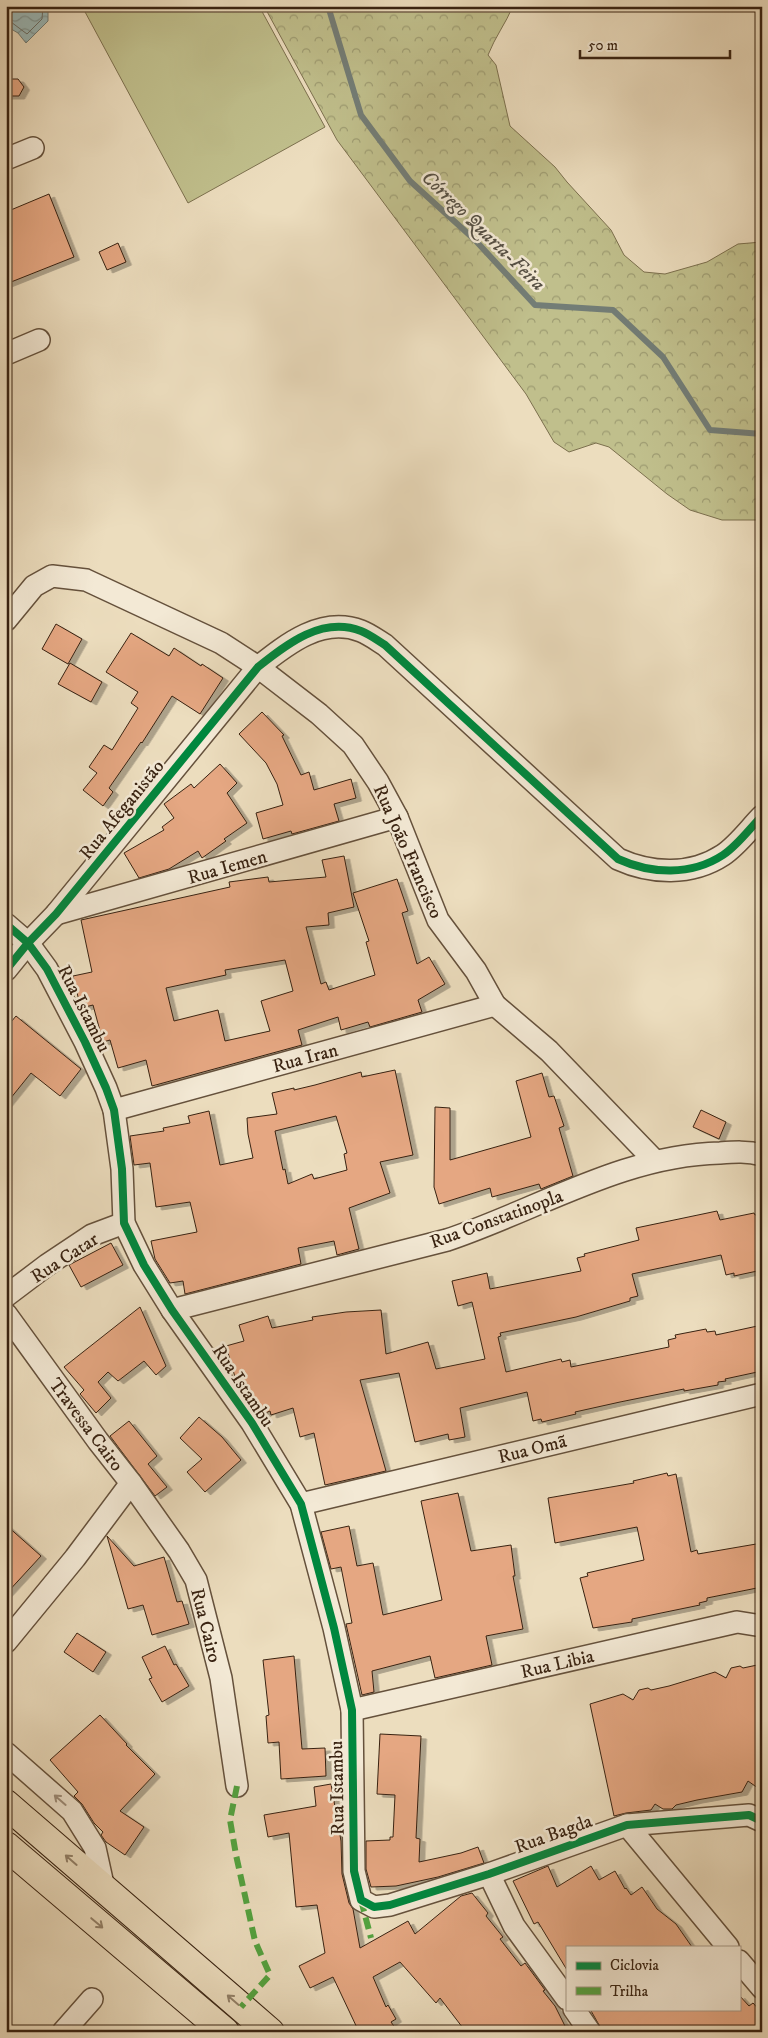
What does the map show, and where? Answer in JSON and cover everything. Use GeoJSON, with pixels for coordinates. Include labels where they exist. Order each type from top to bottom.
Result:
{"type":"FeatureCollection","features":[{"type":"Feature","properties":{"kind":"main road"},"geometry":{"type":"LineString","coordinates":[[6,1804],[270,2032]]}},
{"type":"Feature","properties":{"kind":"main road"},"geometry":{"type":"LineString","coordinates":[[6,1846],[225,2032]]}},
{"type":"Feature","properties":{"kind":"street"},"geometry":{"type":"LineString","coordinates":[[6,159],[33,148]]}},
{"type":"Feature","properties":{"kind":"street"},"geometry":{"type":"LineString","coordinates":[[6,354],[39,340]]}},
{"type":"Feature","properties":{"kind":"street","name":"Rua João Francisco"},"geometry":{"type":"LineString","coordinates":[[6,620],[34,586],[52,576],[86,580],[220,643],[258,667],[319,714],[353,745],[378,782],[397,817],[438,920],[476,971],[495,1005],[548,1051],[655,1161]]}},
{"type":"Feature","properties":{"kind":"street","name":"Rua Afeganistão"},"geometry":{"type":"LineString","coordinates":[[6,970],[28,943],[56,914],[258,667],[302,636],[324,627],[342,626],[361,631],[385,645],[618,859],[634,866],[652,870],[676,870],[700,865],[723,855],[762,816]]}},
{"type":"Feature","properties":{"kind":"street","name":"Rua Iemen"},"geometry":{"type":"LineString","coordinates":[[56,914],[397,817]]}},
{"type":"Feature","properties":{"kind":"street","name":"Rua Istambu"},"geometry":{"type":"LineString","coordinates":[[6,924],[28,943],[47,969],[86,1042],[114,1110],[122,1169],[124,1223],[144,1265],[172,1310],[252,1423],[301,1504],[334,1628],[352,1710],[354,1872],[361,1900]]}},
{"type":"Feature","properties":{"kind":"street","name":"Rua Iran"},"geometry":{"type":"LineString","coordinates":[[114,1110],[495,1005]]}},
{"type":"Feature","properties":{"kind":"street","name":"Rua Constatinopla"},"geometry":{"type":"LineString","coordinates":[[172,1310],[447,1240],[620,1170],[655,1161],[701,1153],[753,1152],[762,1155]]}},
{"type":"Feature","properties":{"kind":"street","name":"Rua Catar"},"geometry":{"type":"LineString","coordinates":[[6,1296],[47,1265],[92,1235],[124,1223]]}},
{"type":"Feature","properties":{"kind":"street","name":"Travessa Cairo"},"geometry":{"type":"LineString","coordinates":[[6,1314],[98,1441],[131,1482],[75,1558],[6,1642]]}},
{"type":"Feature","properties":{"kind":"street","name":"Rua Omã"},"geometry":{"type":"LineString","coordinates":[[301,1504],[762,1394]]}},
{"type":"Feature","properties":{"kind":"street","name":"Rua Cairo"},"geometry":{"type":"LineString","coordinates":[[131,1482],[179,1550],[196,1580],[220,1678],[237,1786]]}},
{"type":"Feature","properties":{"kind":"street","name":"Rua Libia"},"geometry":{"type":"LineString","coordinates":[[352,1710],[737,1622],[762,1626]]}},
{"type":"Feature","properties":{"kind":"street"},"geometry":{"type":"LineString","coordinates":[[6,1753],[72,1811],[95,1848],[104,1889]]}},
{"type":"Feature","properties":{"kind":"street","name":"Rua Bagda"},"geometry":{"type":"LineString","coordinates":[[361,1900],[374,1907],[382,1907],[489,1874],[627,1825],[749,1815],[762,1821]]}},
{"type":"Feature","properties":{"kind":"street"},"geometry":{"type":"LineString","coordinates":[[627,1825],[727,1946]]}},
{"type":"Feature","properties":{"kind":"street"},"geometry":{"type":"LineString","coordinates":[[489,1874],[514,1926],[566,1998]]}},
{"type":"Feature","properties":{"kind":"street"},"geometry":{"type":"LineString","coordinates":[[740,1962],[762,1988]]}},
{"type":"Feature","properties":{"kind":"street"},"geometry":{"type":"LineString","coordinates":[[63,2032],[92,1999]]}},
{"type":"Feature","properties":{"kind":"street"},"geometry":{"type":"LineString","coordinates":[[575,2010],[590,2032]]}},
{"type":"Feature","properties":{"kind":"green space"},"geometry":{"type":"Polygon","coordinates":[[[91,6],[259,6],[325,127],[188,203],[84,10],[91,6]]]}},
{"type":"Feature","properties":{"kind":"green space"},"geometry":{"type":"Polygon","coordinates":[[[264,6],[513,6],[488,55],[496,65],[510,126],[555,167],[611,230],[624,255],[644,272],[665,274],[707,262],[738,244],[762,242],[762,520],[722,520],[690,510],[609,447],[596,443],[569,452],[554,442],[526,394],[337,140],[264,6]]]}},
{"type":"Feature","properties":{"kind":"water"},"geometry":{"type":"Polygon","coordinates":[[[6,6],[48,6],[48,21],[26,43],[18,33],[6,26],[6,6]]]}},
{"type":"Feature","properties":{"kind":"building"},"geometry":{"type":"Polygon","coordinates":[[[6,79],[18,79],[24,87],[19,96],[6,96],[6,79]]]}},
{"type":"Feature","properties":{"kind":"building"},"geometry":{"type":"Polygon","coordinates":[[[49,194],[74,257],[6,284],[6,212],[49,194]]]}},
{"type":"Feature","properties":{"kind":"building"},"geometry":{"type":"Polygon","coordinates":[[[118,243],[126,262],[107,270],[99,252],[118,243]]]}},
{"type":"Feature","properties":{"kind":"building"},"geometry":{"type":"Polygon","coordinates":[[[56,624],[82,639],[68,664],[42,649],[56,624]]]}},
{"type":"Feature","properties":{"kind":"building"},"geometry":{"type":"Polygon","coordinates":[[[131,633],[169,656],[174,648],[223,678],[200,714],[172,696],[142,743],[109,788],[113,792],[103,806],[83,790],[97,773],[89,767],[104,745],[112,750],[138,708],[131,703],[138,692],[106,672],[131,633]]]}},
{"type":"Feature","properties":{"kind":"building"},"geometry":{"type":"Polygon","coordinates":[[[70,663],[102,682],[91,702],[58,684],[70,663]]]}},
{"type":"Feature","properties":{"kind":"building"},"geometry":{"type":"Polygon","coordinates":[[[262,712],[284,735],[282,736],[301,775],[309,772],[314,790],[351,779],[356,798],[334,804],[339,821],[292,834],[291,831],[263,839],[256,813],[283,805],[277,784],[266,763],[239,734],[262,712]]]}},
{"type":"Feature","properties":{"kind":"building"},"geometry":{"type":"Polygon","coordinates":[[[220,764],[237,783],[227,793],[247,823],[202,858],[198,851],[169,869],[139,878],[124,853],[164,830],[162,827],[174,818],[164,804],[191,784],[194,788],[220,764]]]}},
{"type":"Feature","properties":{"kind":"building"},"geometry":{"type":"Polygon","coordinates":[[[344,856],[354,907],[328,913],[329,925],[306,927],[321,984],[326,982],[329,990],[375,975],[366,942],[369,941],[353,893],[397,879],[408,911],[402,913],[417,964],[429,957],[445,984],[418,1000],[422,1012],[370,1027],[368,1022],[341,1030],[338,1017],[298,1030],[302,1045],[152,1086],[146,1060],[118,1068],[110,1040],[103,1042],[93,1005],[81,1008],[80,1005],[73,976],[92,972],[81,920],[230,887],[229,882],[268,877],[269,882],[326,877],[322,860],[344,856]],[[285,960],[225,970],[226,975],[166,988],[174,1021],[218,1010],[225,1041],[270,1031],[261,1001],[293,991],[285,960]]]}},
{"type":"Feature","properties":{"kind":"building"},"geometry":{"type":"Polygon","coordinates":[[[16,1016],[81,1069],[60,1096],[31,1073],[6,1104],[6,1028],[16,1016]]]}},
{"type":"Feature","properties":{"kind":"building"},"geometry":{"type":"Polygon","coordinates":[[[395,1070],[413,1155],[380,1162],[390,1193],[349,1208],[359,1249],[337,1255],[334,1241],[298,1248],[301,1264],[185,1294],[183,1281],[170,1283],[155,1259],[151,1241],[197,1232],[190,1202],[156,1207],[150,1163],[134,1165],[130,1136],[164,1131],[163,1128],[190,1123],[188,1116],[209,1111],[220,1165],[253,1158],[247,1118],[277,1114],[272,1093],[294,1088],[294,1090],[361,1072],[362,1077],[395,1070]],[[336,1116],[275,1131],[283,1170],[285,1169],[288,1184],[312,1174],[314,1179],[347,1170],[344,1154],[347,1153],[336,1116]]]}},
{"type":"Feature","properties":{"kind":"building"},"geometry":{"type":"Polygon","coordinates":[[[542,1073],[549,1097],[554,1096],[564,1126],[559,1128],[573,1176],[541,1189],[539,1184],[492,1197],[490,1188],[439,1204],[434,1187],[435,1107],[450,1108],[450,1160],[531,1137],[516,1081],[542,1073]]]}},
{"type":"Feature","properties":{"kind":"building"},"geometry":{"type":"Polygon","coordinates":[[[701,1110],[726,1122],[719,1139],[693,1127],[701,1110]]]}},
{"type":"Feature","properties":{"kind":"building"},"geometry":{"type":"Polygon","coordinates":[[[717,1211],[720,1220],[754,1213],[755,1215],[762,1214],[762,1270],[734,1276],[734,1273],[726,1275],[721,1255],[632,1274],[638,1296],[630,1298],[630,1301],[576,1317],[500,1333],[501,1336],[498,1337],[506,1372],[561,1359],[562,1362],[570,1360],[571,1367],[669,1347],[668,1340],[676,1338],[675,1335],[706,1329],[707,1332],[715,1331],[716,1335],[762,1325],[762,1371],[725,1379],[726,1381],[718,1382],[718,1385],[684,1391],[684,1389],[620,1402],[542,1422],[541,1419],[533,1421],[527,1392],[460,1408],[465,1437],[449,1440],[448,1434],[415,1442],[399,1373],[360,1380],[386,1471],[325,1485],[314,1433],[300,1437],[293,1408],[271,1415],[270,1411],[261,1415],[235,1377],[226,1346],[244,1341],[239,1325],[268,1316],[272,1328],[313,1320],[312,1317],[346,1312],[381,1310],[386,1354],[428,1342],[436,1369],[485,1359],[472,1302],[458,1306],[452,1281],[487,1273],[490,1289],[581,1271],[577,1258],[585,1256],[584,1254],[639,1240],[636,1228],[717,1211]]]}},
{"type":"Feature","properties":{"kind":"building"},"geometry":{"type":"Polygon","coordinates":[[[111,1243],[123,1265],[81,1287],[69,1265],[111,1243]]]}},
{"type":"Feature","properties":{"kind":"building"},"geometry":{"type":"Polygon","coordinates":[[[140,1307],[166,1366],[156,1375],[144,1361],[118,1381],[108,1372],[98,1382],[111,1398],[96,1413],[80,1394],[84,1390],[64,1367],[140,1307]]]}},
{"type":"Feature","properties":{"kind":"building"},"geometry":{"type":"Polygon","coordinates":[[[199,1417],[222,1437],[241,1460],[205,1492],[187,1472],[202,1459],[180,1438],[199,1417]]]}},
{"type":"Feature","properties":{"kind":"building"},"geometry":{"type":"Polygon","coordinates":[[[129,1421],[157,1456],[148,1464],[167,1487],[155,1496],[110,1436],[129,1421]]]}},
{"type":"Feature","properties":{"kind":"building"},"geometry":{"type":"Polygon","coordinates":[[[667,1473],[668,1476],[676,1474],[691,1552],[697,1550],[698,1554],[762,1543],[762,1587],[707,1598],[707,1601],[699,1603],[700,1605],[632,1619],[632,1622],[593,1628],[580,1578],[588,1576],[587,1573],[644,1560],[637,1527],[555,1543],[548,1498],[634,1483],[633,1481],[667,1473]]]}},
{"type":"Feature","properties":{"kind":"building"},"geometry":{"type":"Polygon","coordinates":[[[458,1493],[471,1551],[511,1545],[515,1576],[513,1576],[523,1629],[486,1636],[492,1665],[435,1678],[430,1656],[372,1671],[374,1692],[362,1695],[346,1624],[352,1623],[341,1567],[331,1569],[321,1532],[349,1526],[357,1566],[373,1563],[383,1615],[442,1600],[421,1501],[458,1493]]]}},
{"type":"Feature","properties":{"kind":"building"},"geometry":{"type":"Polygon","coordinates":[[[6,1525],[41,1556],[6,1594],[6,1525]]]}},
{"type":"Feature","properties":{"kind":"building"},"geometry":{"type":"Polygon","coordinates":[[[107,1536],[134,1566],[164,1557],[177,1602],[182,1601],[189,1624],[152,1635],[143,1605],[128,1609],[107,1536]]]}},
{"type":"Feature","properties":{"kind":"building"},"geometry":{"type":"Polygon","coordinates":[[[77,1633],[106,1652],[93,1672],[64,1652],[77,1633]]]}},
{"type":"Feature","properties":{"kind":"building"},"geometry":{"type":"Polygon","coordinates":[[[165,1646],[174,1665],[176,1664],[189,1686],[162,1702],[149,1679],[152,1678],[142,1657],[165,1646]]]}},
{"type":"Feature","properties":{"kind":"building"},"geometry":{"type":"Polygon","coordinates":[[[294,1656],[302,1749],[325,1748],[326,1776],[281,1779],[279,1742],[268,1743],[266,1716],[269,1715],[263,1660],[294,1656]]]}},
{"type":"Feature","properties":{"kind":"building"},"geometry":{"type":"Polygon","coordinates":[[[762,1664],[762,1791],[748,1781],[742,1792],[676,1805],[672,1809],[663,1809],[655,1804],[651,1810],[614,1816],[590,1704],[623,1694],[633,1700],[639,1690],[648,1688],[651,1690],[669,1686],[715,1672],[726,1678],[731,1668],[740,1666],[743,1668],[762,1664]]]}},
{"type":"Feature","properties":{"kind":"building"},"geometry":{"type":"Polygon","coordinates":[[[100,1715],[155,1774],[120,1811],[144,1827],[125,1855],[106,1842],[101,1835],[103,1832],[74,1796],[78,1792],[50,1760],[100,1715]]]}},
{"type":"Feature","properties":{"kind":"building"},"geometry":{"type":"Polygon","coordinates":[[[380,1734],[421,1736],[416,1838],[420,1839],[419,1862],[461,1853],[478,1847],[484,1863],[438,1877],[396,1886],[371,1887],[366,1869],[366,1841],[390,1840],[390,1837],[393,1837],[395,1795],[377,1794],[380,1734]]]}},
{"type":"Feature","properties":{"kind":"building"},"geometry":{"type":"Polygon","coordinates":[[[331,1784],[341,1841],[342,1874],[349,1903],[353,1909],[360,1948],[408,1921],[415,1934],[461,1896],[472,1893],[488,1913],[486,1916],[503,1937],[500,1939],[521,1966],[525,1963],[545,1990],[543,1991],[555,2006],[568,2032],[466,2032],[440,1998],[436,2003],[400,1962],[373,1977],[386,2007],[388,2005],[396,2019],[391,2022],[398,2032],[359,2032],[333,1977],[310,1988],[299,1966],[325,1953],[317,1905],[296,1907],[289,1833],[268,1837],[264,1815],[316,1806],[314,1787],[331,1784]]]}},
{"type":"Feature","properties":{"kind":"building"},"geometry":{"type":"Polygon","coordinates":[[[548,1866],[557,1887],[591,1866],[599,1880],[615,1871],[625,1889],[631,1895],[642,1887],[657,1909],[676,1924],[691,1946],[566,1946],[566,1968],[538,1922],[534,1924],[513,1881],[548,1866]]]}},
{"type":"Feature","properties":{"kind":"building"},"geometry":{"type":"Polygon","coordinates":[[[740,1996],[749,2006],[753,2003],[762,2013],[762,2032],[603,2032],[591,2010],[740,2010],[740,1996]]]}},
{"type":"Feature","properties":{"kind":"waterway","name":"Córrego Quarta-Feira"},"geometry":{"type":"LineString","coordinates":[[328,6],[361,115],[410,181],[475,240],[535,305],[613,310],[663,357],[710,430],[762,434]]}},
{"type":"Feature","properties":{"kind":"marked path"},"geometry":{"type":"LineString","coordinates":[[237,1786],[230,1820],[236,1855],[255,1941],[270,1975],[241,2007]]}},
{"type":"Feature","properties":{"kind":"marked path"},"geometry":{"type":"LineString","coordinates":[[361,1900],[371,1938]]}},
{"type":"Feature","properties":{"kind":"cycle path"},"geometry":{"type":"LineString","coordinates":[[6,970],[28,943],[56,914],[258,667],[306,635],[333,627],[347,627],[364,632],[385,645],[618,859],[644,868],[657,870],[698,867],[723,855],[762,816]]}},
{"type":"Feature","properties":{"kind":"cycle path"},"geometry":{"type":"LineString","coordinates":[[6,924],[28,943],[47,969],[85,1042],[106,1088],[114,1110],[122,1169],[124,1223],[144,1265],[172,1310],[252,1423],[301,1504],[334,1628],[352,1710],[354,1871],[361,1900],[374,1907],[390,1905],[489,1874],[627,1825],[749,1815],[762,1821]]}}]}
